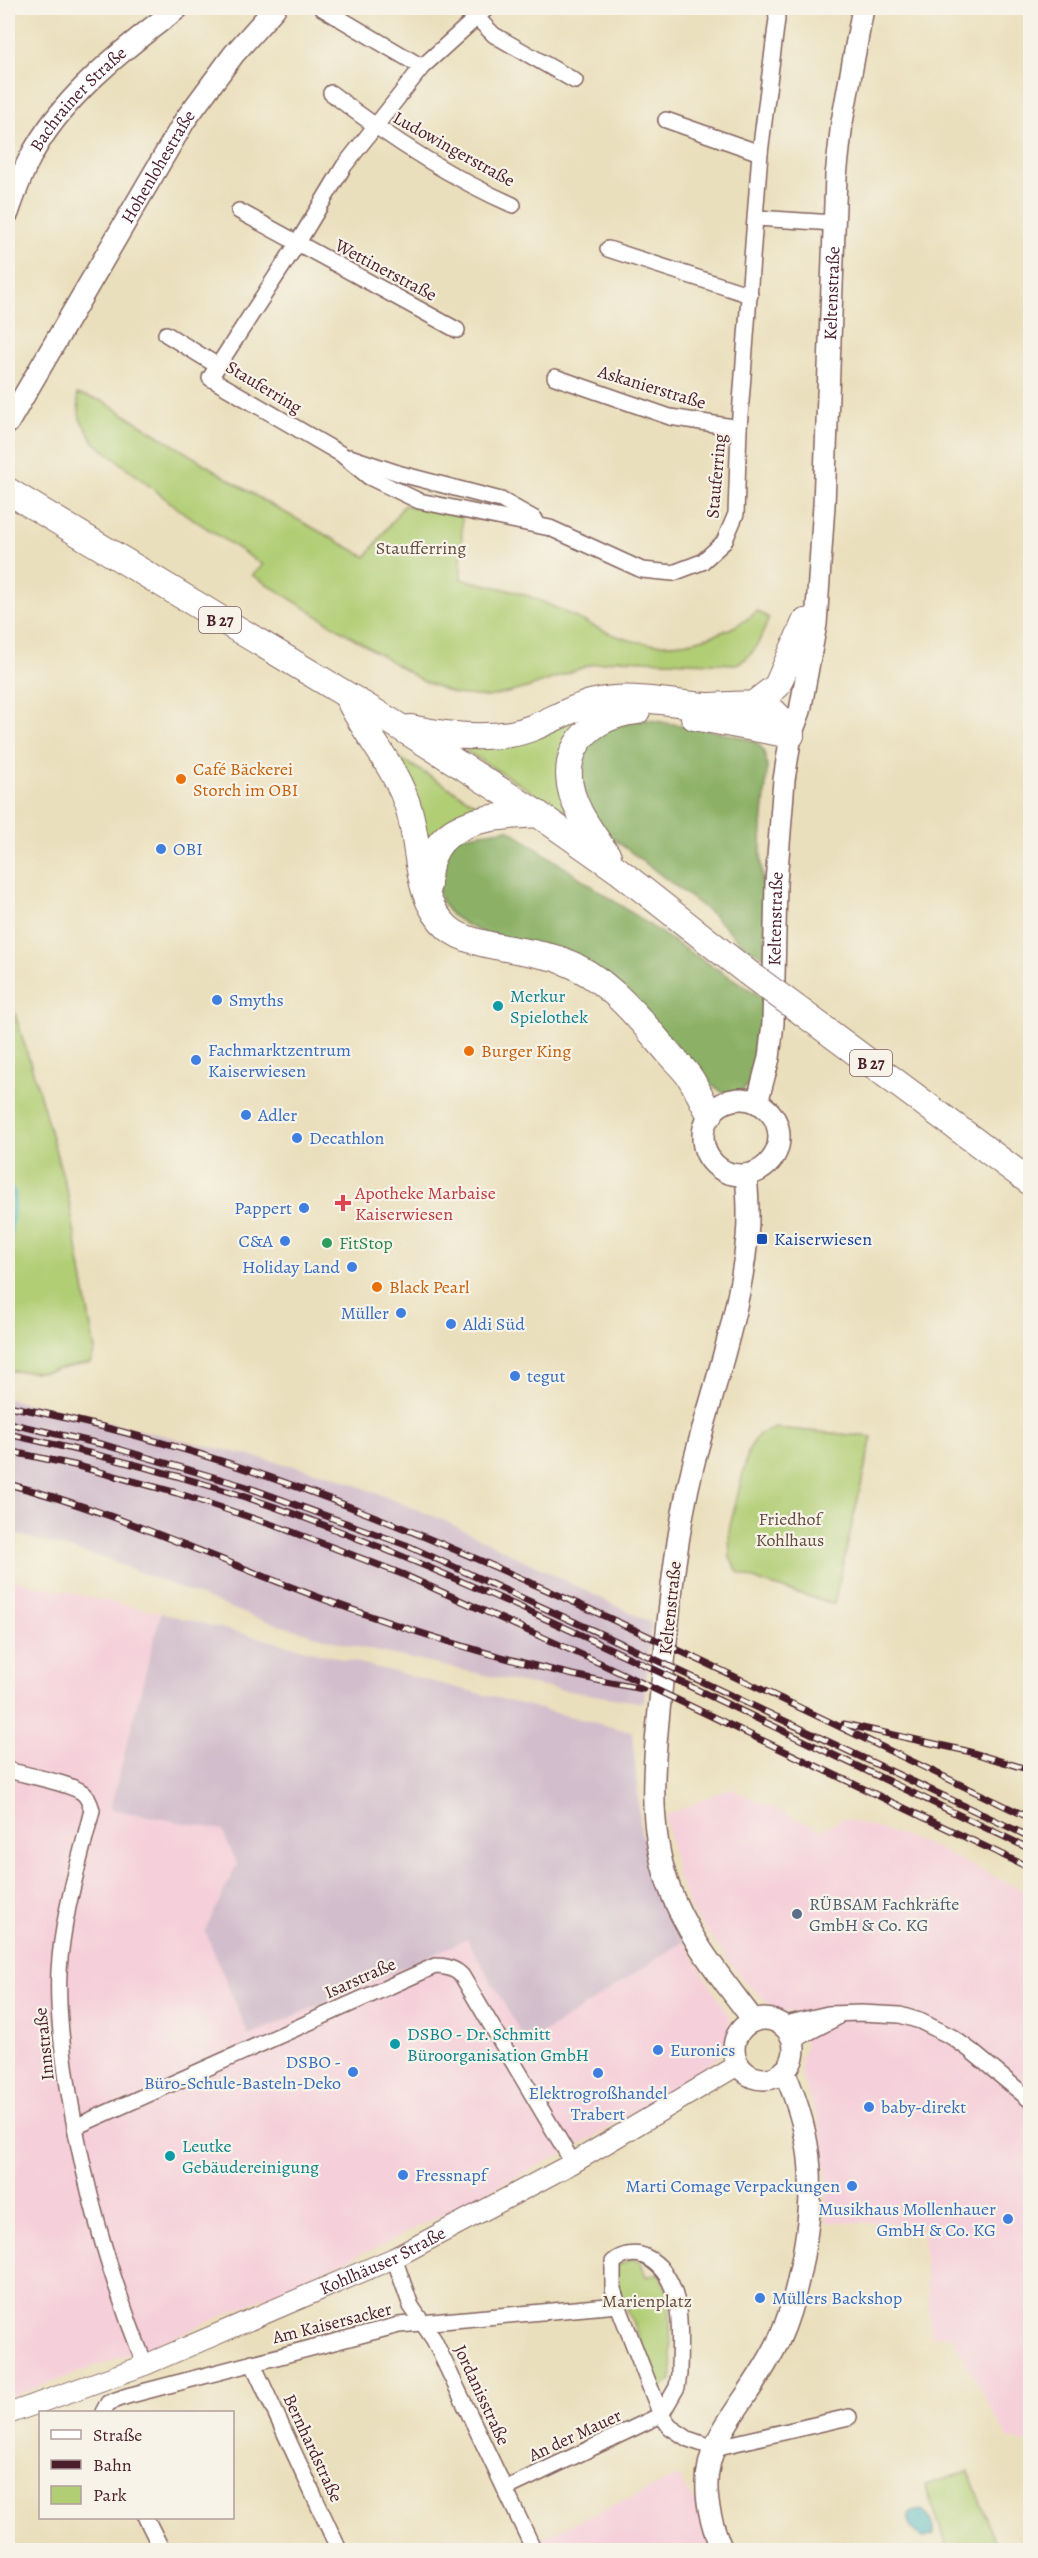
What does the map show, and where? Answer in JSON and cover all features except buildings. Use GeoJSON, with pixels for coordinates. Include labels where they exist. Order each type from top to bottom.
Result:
{"type":"FeatureCollection","features":[{"type":"Feature","properties":{"kind":"highway","name":"B 27"},"geometry":{"type":"LineString","coordinates":[[8,491],[348,698],[395,724],[538,814],[619,871],[747,972],[1030,1182]]}},
{"type":"Feature","properties":{"kind":"highway"},"geometry":{"type":"LineString","coordinates":[[751,706],[777,686],[805,622]]}},
{"type":"Feature","properties":{"kind":"highway"},"geometry":{"type":"LineString","coordinates":[[348,698],[357,717],[388,764],[408,807],[417,845],[421,881],[431,906],[441,921],[460,937],[561,960],[593,977],[632,1009],[718,1108]]}},
{"type":"Feature","properties":{"kind":"highway"},"geometry":{"type":"LineString","coordinates":[[395,724],[430,732],[496,735],[525,731],[583,705],[611,699],[711,706],[762,706],[772,711],[791,735]]}},
{"type":"Feature","properties":{"kind":"highway"},"geometry":{"type":"LineString","coordinates":[[619,871],[579,813],[570,784],[573,753],[591,727],[616,713],[637,711],[684,715],[791,735]]}},
{"type":"Feature","properties":{"kind":"highway"},"geometry":{"type":"LineString","coordinates":[[431,906],[428,883],[430,868],[442,841],[453,831],[480,819],[538,814]]}},
{"type":"Feature","properties":{"kind":"main road","name":"Bachrainer Straße"},"geometry":{"type":"LineString","coordinates":[[8,213],[28,160],[52,125],[110,63],[178,8]]}},
{"type":"Feature","properties":{"kind":"main road","name":"Hohenlohestraße"},"geometry":{"type":"LineString","coordinates":[[8,423],[185,120],[234,54],[275,8]]}},
{"type":"Feature","properties":{"kind":"main road","name":"Keltenstraße"},"geometry":{"type":"LineString","coordinates":[[757,1103],[769,1058],[773,1023],[777,859],[791,735],[800,711],[813,643],[824,506],[834,223],[841,129],[863,8]]}},
{"type":"Feature","properties":{"kind":"main road","name":"Keltenstraße"},"geometry":{"type":"LineString","coordinates":[[791,735],[786,707],[805,622],[818,581]]}},
{"type":"Feature","properties":{"kind":"main road"},"geometry":{"type":"LineString","coordinates":[[747,1099],[757,1103],[774,1119],[778,1143],[768,1164],[758,1172],[746,1175],[724,1172],[707,1156],[703,1144],[703,1131],[718,1108],[747,1099]]}},
{"type":"Feature","properties":{"kind":"main road","name":"Keltenstraße"},"geometry":{"type":"LineString","coordinates":[[746,1175],[748,1227],[744,1266],[689,1482],[675,1552],[654,1792],[657,1838],[668,1882],[678,1908],[694,1940],[754,2021]]}},
{"type":"Feature","properties":{"kind":"main road"},"geometry":{"type":"LineString","coordinates":[[771,2020],[787,2033],[792,2057],[784,2071],[778,2075],[763,2079],[749,2075],[738,2065],[734,2052],[736,2039],[743,2028],[754,2021],[771,2020]]}},
{"type":"Feature","properties":{"kind":"main road"},"geometry":{"type":"LineString","coordinates":[[722,2550],[708,2513],[705,2494],[706,2477],[714,2448],[780,2338],[792,2305],[810,2217],[810,2158],[804,2121],[784,2071]]}},
{"type":"Feature","properties":{"kind":"street"},"geometry":{"type":"LineString","coordinates":[[322,8],[422,68]]}},
{"type":"Feature","properties":{"kind":"street","name":"Stauferring"},"geometry":{"type":"LineString","coordinates":[[341,454],[401,474],[501,500],[550,528],[642,570],[673,573],[702,562],[724,542],[736,514],[739,428],[760,153],[777,19],[776,8]]}},
{"type":"Feature","properties":{"kind":"street"},"geometry":{"type":"LineString","coordinates":[[481,12],[494,35],[575,81]]}},
{"type":"Feature","properties":{"kind":"street","name":"Stauferring"},"geometry":{"type":"LineString","coordinates":[[481,12],[422,68],[344,166],[297,244],[210,378],[341,454],[369,477],[419,501],[550,528]]}},
{"type":"Feature","properties":{"kind":"street"},"geometry":{"type":"LineString","coordinates":[[331,93],[376,128]]}},
{"type":"Feature","properties":{"kind":"street"},"geometry":{"type":"LineString","coordinates":[[666,120],[760,153]]}},
{"type":"Feature","properties":{"kind":"street","name":"Ludowingerstraße"},"geometry":{"type":"LineString","coordinates":[[376,128],[475,188],[513,205]]}},
{"type":"Feature","properties":{"kind":"street"},"geometry":{"type":"LineString","coordinates":[[240,211],[297,244]]}},
{"type":"Feature","properties":{"kind":"street"},"geometry":{"type":"LineString","coordinates":[[756,218],[834,223]]}},
{"type":"Feature","properties":{"kind":"street","name":"Wettinerstraße"},"geometry":{"type":"LineString","coordinates":[[297,244],[457,330]]}},
{"type":"Feature","properties":{"kind":"street"},"geometry":{"type":"LineString","coordinates":[[609,249],[750,295]]}},
{"type":"Feature","properties":{"kind":"street","name":"Stauferring"},"geometry":{"type":"LineString","coordinates":[[166,334],[218,366]]}},
{"type":"Feature","properties":{"kind":"street","name":"Askanierstraße"},"geometry":{"type":"LineString","coordinates":[[555,377],[670,417],[739,428]]}},
{"type":"Feature","properties":{"kind":"street","name":"Innstraße"},"geometry":{"type":"LineString","coordinates":[[8,1770],[77,1789],[87,1797],[92,1810],[63,1935],[59,1972],[61,2034],[75,2127],[90,2198],[128,2322],[145,2365]]}},
{"type":"Feature","properties":{"kind":"street","name":"Isarstraße"},"geometry":{"type":"LineString","coordinates":[[75,2127],[435,1966],[442,1966],[457,1971],[462,1976],[573,2163]]}},
{"type":"Feature","properties":{"kind":"street"},"geometry":{"type":"LineString","coordinates":[[787,2033],[841,2015],[880,2012],[920,2021],[952,2037],[1030,2100]]}},
{"type":"Feature","properties":{"kind":"street","name":"Kohlhäuser Straße"},"geometry":{"type":"LineString","coordinates":[[8,2414],[145,2365],[394,2258],[573,2163],[738,2065]]}},
{"type":"Feature","properties":{"kind":"street"},"geometry":{"type":"LineString","coordinates":[[661,2415],[677,2387],[679,2374],[675,2290],[666,2273],[655,2262],[638,2254],[623,2256],[613,2262],[613,2289],[661,2415],[670,2427],[688,2439],[714,2448],[849,2417]]}},
{"type":"Feature","properties":{"kind":"street","name":"Jordanisstraße"},"geometry":{"type":"LineString","coordinates":[[394,2258],[411,2306],[434,2340],[534,2550]]}},
{"type":"Feature","properties":{"kind":"street","name":"Am Kaisersacker"},"geometry":{"type":"LineString","coordinates":[[104,2411],[108,2403],[127,2396],[399,2325],[618,2305]]}},
{"type":"Feature","properties":{"kind":"street","name":"Bernhardstraße"},"geometry":{"type":"LineString","coordinates":[[252,2362],[339,2550]]}},
{"type":"Feature","properties":{"kind":"street","name":"An der Mauer"},"geometry":{"type":"LineString","coordinates":[[505,2489],[661,2415]]}},
{"type":"Feature","properties":{"kind":"street"},"geometry":{"type":"LineString","coordinates":[[147,2519],[162,2550]]}},
{"type":"Feature","properties":{"kind":"shaded area"},"geometry":{"type":"Polygon","coordinates":[[[8,1399],[332,1475],[445,1521],[651,1623],[644,1703],[531,1685],[348,1645],[256,1618],[106,1559],[8,1532],[8,1399]]]}},
{"type":"Feature","properties":{"kind":"shaded area"},"geometry":{"type":"Polygon","coordinates":[[[8,1579],[161,1613],[110,1808],[222,1830],[237,1864],[205,1931],[249,2036],[467,1939],[527,2043],[684,1941],[730,2018],[730,2035],[717,2059],[591,2139],[384,2244],[175,2337],[8,2398],[8,1579]]]}},
{"type":"Feature","properties":{"kind":"shaded area"},"geometry":{"type":"Polygon","coordinates":[[[161,1613],[632,1732],[641,1831],[672,1926],[684,1941],[527,2044],[467,1939],[249,2036],[205,1931],[237,1864],[222,1830],[110,1809],[161,1613]]]}},
{"type":"Feature","properties":{"kind":"shaded area"},"geometry":{"type":"Polygon","coordinates":[[[729,1788],[821,1830],[843,1818],[925,1843],[1030,1894],[1030,2444],[1007,2438],[952,2336],[931,2337],[922,2224],[826,2222],[827,2178],[819,2123],[801,2075],[800,2059],[806,2047],[795,2013],[777,2011],[744,1981],[693,1914],[677,1876],[665,1816],[729,1788]]]}},
{"type":"Feature","properties":{"kind":"shaded area"},"geometry":{"type":"Polygon","coordinates":[[[678,2476],[726,2550],[526,2550],[524,2545],[678,2476]]]}},
{"type":"Feature","properties":{"kind":"green space","name":"Staufferring"},"geometry":{"type":"Polygon","coordinates":[[[77,394],[103,401],[264,501],[366,557],[404,505],[462,516],[461,579],[528,596],[593,626],[633,641],[654,644],[678,643],[726,631],[757,611],[769,618],[753,651],[743,661],[736,664],[620,659],[590,665],[507,693],[487,697],[455,694],[421,680],[252,575],[263,565],[185,514],[94,442],[80,419],[77,394]]]}},
{"type":"Feature","properties":{"kind":"green space"},"geometry":{"type":"Polygon","coordinates":[[[588,710],[577,820],[447,739],[588,710]]]}},
{"type":"Feature","properties":{"kind":"green space"},"geometry":{"type":"Polygon","coordinates":[[[644,719],[739,737],[752,741],[762,749],[767,769],[761,852],[765,957],[744,946],[712,914],[597,826],[579,777],[583,751],[596,732],[644,719]]]}},
{"type":"Feature","properties":{"kind":"green space"},"geometry":{"type":"Polygon","coordinates":[[[386,750],[485,809],[429,851],[386,750]]]}},
{"type":"Feature","properties":{"kind":"green space"},"geometry":{"type":"Polygon","coordinates":[[[508,829],[688,951],[762,997],[764,1036],[762,1050],[759,1064],[746,1086],[737,1094],[722,1092],[710,1084],[644,1011],[467,925],[451,915],[441,900],[437,884],[437,868],[456,837],[508,829]]]}},
{"type":"Feature","properties":{"kind":"green space"},"geometry":{"type":"Polygon","coordinates":[[[8,991],[68,1195],[95,1351],[90,1363],[44,1372],[8,1371],[8,991]]]}},
{"type":"Feature","properties":{"kind":"green space","name":"Friedhof Kohlhaus"},"geometry":{"type":"Polygon","coordinates":[[[776,1428],[872,1437],[834,1604],[739,1573],[730,1558],[729,1530],[749,1449],[759,1434],[776,1428]]]}},
{"type":"Feature","properties":{"kind":"green space","name":"Marienplatz"},"geometry":{"type":"Polygon","coordinates":[[[633,2259],[641,2262],[646,2277],[659,2273],[669,2294],[672,2380],[659,2389],[617,2283],[617,2266],[633,2259]]]}},
{"type":"Feature","properties":{"kind":"green space"},"geometry":{"type":"Polygon","coordinates":[[[969,2472],[998,2550],[937,2550],[947,2546],[925,2485],[969,2472]]]}},
{"type":"Feature","properties":{"kind":"water"},"geometry":{"type":"Polygon","coordinates":[[[922,2510],[932,2521],[934,2535],[922,2539],[913,2531],[909,2521],[910,2512],[922,2510]]]}},
{"type":"Feature","properties":{"kind":"waterway"},"geometry":{"type":"LineString","coordinates":[[8,1184],[14,1194],[9,1245],[10,1352],[8,1367]]}},
{"type":"Feature","properties":{"kind":"railway"},"geometry":{"type":"LineString","coordinates":[[8,1406],[84,1422],[231,1464],[376,1517],[447,1546],[644,1634],[1030,1818]]}},
{"type":"Feature","properties":{"kind":"railway"},"geometry":{"type":"LineString","coordinates":[[8,1423],[105,1445],[244,1486],[406,1545],[614,1640],[1030,1837]]}},
{"type":"Feature","properties":{"kind":"railway"},"geometry":{"type":"LineString","coordinates":[[8,1434],[190,1480],[262,1502],[355,1537],[471,1585],[585,1637],[1030,1849]]}},
{"type":"Feature","properties":{"kind":"railway"},"geometry":{"type":"LineString","coordinates":[[8,1451],[74,1465],[177,1493],[282,1528],[402,1574],[602,1664],[1030,1868]]}},
{"type":"Feature","properties":{"kind":"railway"},"geometry":{"type":"LineString","coordinates":[[8,1484],[117,1518],[294,1588],[423,1634],[554,1671],[643,1689]]}},
{"type":"Feature","properties":{"kind":"railway"},"geometry":{"type":"LineString","coordinates":[[844,1724],[967,1751],[1030,1770]]}},
{"type":"Feature","properties":{"kind":"place","name":"Café Bäckerei Storch im OBI"},"geometry":{"type":"Point","coordinates":[181,779]}},
{"type":"Feature","properties":{"kind":"place","name":"OBI"},"geometry":{"type":"Point","coordinates":[161,849]}},
{"type":"Feature","properties":{"kind":"place","name":"Smyths"},"geometry":{"type":"Point","coordinates":[217,1000]}},
{"type":"Feature","properties":{"kind":"place","name":"Merkur Spielothek"},"geometry":{"type":"Point","coordinates":[498,1006]}},
{"type":"Feature","properties":{"kind":"place","name":"Burger King"},"geometry":{"type":"Point","coordinates":[469,1051]}},
{"type":"Feature","properties":{"kind":"place","name":"Fachmarktzentrum Kaiserwiesen"},"geometry":{"type":"Point","coordinates":[196,1060]}},
{"type":"Feature","properties":{"kind":"place","name":"Adler"},"geometry":{"type":"Point","coordinates":[246,1115]}},
{"type":"Feature","properties":{"kind":"place","name":"Decathlon"},"geometry":{"type":"Point","coordinates":[297,1138]}},
{"type":"Feature","properties":{"kind":"place","name":"Apotheke Marbaise Kaiserwiesen"},"geometry":{"type":"Point","coordinates":[343,1203]}},
{"type":"Feature","properties":{"kind":"place","name":"Pappert"},"geometry":{"type":"Point","coordinates":[304,1208]}},
{"type":"Feature","properties":{"kind":"place","name":"Kaiserwiesen"},"geometry":{"type":"Point","coordinates":[762,1239]}},
{"type":"Feature","properties":{"kind":"place","name":"C&A"},"geometry":{"type":"Point","coordinates":[285,1241]}},
{"type":"Feature","properties":{"kind":"place","name":"FitStop"},"geometry":{"type":"Point","coordinates":[327,1243]}},
{"type":"Feature","properties":{"kind":"place","name":"Holiday Land"},"geometry":{"type":"Point","coordinates":[352,1267]}},
{"type":"Feature","properties":{"kind":"place","name":"Black Pearl"},"geometry":{"type":"Point","coordinates":[377,1287]}},
{"type":"Feature","properties":{"kind":"place","name":"Müller"},"geometry":{"type":"Point","coordinates":[401,1313]}},
{"type":"Feature","properties":{"kind":"place","name":"Aldi Süd"},"geometry":{"type":"Point","coordinates":[451,1324]}},
{"type":"Feature","properties":{"kind":"place","name":"tegut"},"geometry":{"type":"Point","coordinates":[515,1376]}},
{"type":"Feature","properties":{"kind":"place","name":"RÜBSAM Fachkräfte GmbH & Co. KG"},"geometry":{"type":"Point","coordinates":[797,1914]}},
{"type":"Feature","properties":{"kind":"place","name":"DSBO - Dr. Schmitt Büroorganisation GmbH"},"geometry":{"type":"Point","coordinates":[395,2044]}},
{"type":"Feature","properties":{"kind":"place","name":"Euronics"},"geometry":{"type":"Point","coordinates":[658,2050]}},
{"type":"Feature","properties":{"kind":"place","name":"DSBO - Büro-Schule-Basteln-Deko"},"geometry":{"type":"Point","coordinates":[353,2072]}},
{"type":"Feature","properties":{"kind":"place","name":"Elektrogroßhandel Trabert"},"geometry":{"type":"Point","coordinates":[598,2073]}},
{"type":"Feature","properties":{"kind":"place","name":"baby-direkt"},"geometry":{"type":"Point","coordinates":[869,2107]}},
{"type":"Feature","properties":{"kind":"place","name":"Leutke Gebäudereinigung"},"geometry":{"type":"Point","coordinates":[170,2156]}},
{"type":"Feature","properties":{"kind":"place","name":"Fressnapf"},"geometry":{"type":"Point","coordinates":[403,2175]}},
{"type":"Feature","properties":{"kind":"place","name":"Marti Comage Verpackungen"},"geometry":{"type":"Point","coordinates":[852,2186]}},
{"type":"Feature","properties":{"kind":"place","name":"Musikhaus Mollenhauer GmbH & Co. KG"},"geometry":{"type":"Point","coordinates":[1008,2219]}},
{"type":"Feature","properties":{"kind":"place","name":"Müllers Backshop"},"geometry":{"type":"Point","coordinates":[760,2298]}}]}
